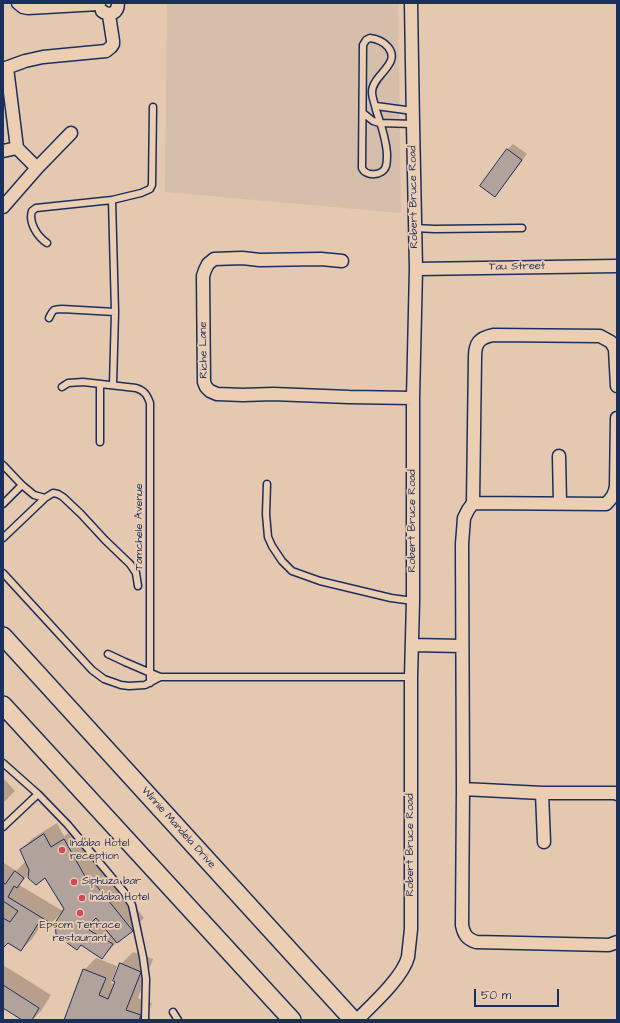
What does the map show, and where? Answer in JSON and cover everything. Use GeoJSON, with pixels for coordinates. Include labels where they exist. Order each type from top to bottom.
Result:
{"type":"FeatureCollection","features":[{"type":"Feature","properties":{"kind":"main road","name":"Winnie Mandela Drive"},"geometry":{"type":"LineString","coordinates":[[3,636],[354,1020]]}},
{"type":"Feature","properties":{"kind":"main road"},"geometry":{"type":"LineString","coordinates":[[3,705],[292,1020]]}},
{"type":"Feature","properties":{"kind":"street"},"geometry":{"type":"LineString","coordinates":[[18,3],[28,8],[99,4],[100,10],[105,14],[118,7]]}},
{"type":"Feature","properties":{"kind":"street","name":"Robert Bruce Road"},"geometry":{"type":"LineString","coordinates":[[357,1020],[394,982],[401,972],[407,958],[410,929],[411,677],[416,269],[412,3]]}},
{"type":"Feature","properties":{"kind":"street"},"geometry":{"type":"LineString","coordinates":[[37,168],[17,148],[5,68],[43,57],[106,51],[110,49],[113,44],[118,7]]}},
{"type":"Feature","properties":{"kind":"street"},"geometry":{"type":"LineString","coordinates":[[3,207],[37,168],[71,133]]}},
{"type":"Feature","properties":{"kind":"street"},"geometry":{"type":"LineString","coordinates":[[3,151],[17,148]]}},
{"type":"Feature","properties":{"kind":"street","name":"Riche Lane"},"geometry":{"type":"LineString","coordinates":[[342,262],[321,259],[260,260],[242,258],[214,259],[208,264],[203,276],[204,382],[206,387],[210,391],[217,394],[414,398]]}},
{"type":"Feature","properties":{"kind":"street","name":"Tau Street"},"geometry":{"type":"LineString","coordinates":[[416,269],[617,266]]}},
{"type":"Feature","properties":{"kind":"street"},"geometry":{"type":"LineString","coordinates":[[617,386],[615,349],[611,342],[600,336],[493,335],[485,336],[480,339],[475,350],[473,503],[464,518],[462,544],[462,925],[464,932],[466,936],[476,942],[609,945],[617,942]]}},
{"type":"Feature","properties":{"kind":"street"},"geometry":{"type":"LineString","coordinates":[[473,503],[606,504],[615,492],[616,486],[617,418]]}},
{"type":"Feature","properties":{"kind":"street"},"geometry":{"type":"LineString","coordinates":[[559,456],[560,503]]}},
{"type":"Feature","properties":{"kind":"street"},"geometry":{"type":"LineString","coordinates":[[412,645],[462,646]]}},
{"type":"Feature","properties":{"kind":"street"},"geometry":{"type":"LineString","coordinates":[[463,789],[542,793],[617,794]]}},
{"type":"Feature","properties":{"kind":"street"},"geometry":{"type":"LineString","coordinates":[[542,793],[544,842]]}},
{"type":"Feature","properties":{"kind":"lane"},"geometry":{"type":"LineString","coordinates":[[370,38],[377,38],[390,49],[392,57],[390,64],[376,80],[372,91],[386,144],[386,167],[382,172],[367,174],[362,168],[363,113],[363,45],[366,40],[370,38]]}},
{"type":"Feature","properties":{"kind":"lane"},"geometry":{"type":"LineString","coordinates":[[376,106],[413,111]]}},
{"type":"Feature","properties":{"kind":"lane"},"geometry":{"type":"LineString","coordinates":[[47,243],[41,239],[35,230],[31,217],[34,210],[39,208],[112,200],[141,193],[150,189],[152,185],[153,107]]}},
{"type":"Feature","properties":{"kind":"lane"},"geometry":{"type":"LineString","coordinates":[[363,113],[373,121],[380,124],[413,124]]}},
{"type":"Feature","properties":{"kind":"lane"},"geometry":{"type":"LineString","coordinates":[[62,387],[68,383],[83,382],[113,385],[115,312],[112,200]]}},
{"type":"Feature","properties":{"kind":"lane"},"geometry":{"type":"LineString","coordinates":[[415,228],[522,228]]}},
{"type":"Feature","properties":{"kind":"lane"},"geometry":{"type":"LineString","coordinates":[[49,318],[56,309],[115,312]]}},
{"type":"Feature","properties":{"kind":"lane"},"geometry":{"type":"LineString","coordinates":[[100,384],[100,442]]}},
{"type":"Feature","properties":{"kind":"lane","name":"Tamchele Avenue"},"geometry":{"type":"LineString","coordinates":[[113,385],[143,390],[150,403],[150,683]]}},
{"type":"Feature","properties":{"kind":"lane"},"geometry":{"type":"LineString","coordinates":[[3,465],[34,495],[45,498]]}},
{"type":"Feature","properties":{"kind":"lane"},"geometry":{"type":"LineString","coordinates":[[268,484],[266,514],[268,537],[282,561],[292,571],[328,583],[391,598],[412,601]]}},
{"type":"Feature","properties":{"kind":"lane"},"geometry":{"type":"LineString","coordinates":[[3,504],[22,485]]}},
{"type":"Feature","properties":{"kind":"lane"},"geometry":{"type":"LineString","coordinates":[[3,538],[45,498],[58,494],[81,514],[130,564],[136,573],[138,586]]}},
{"type":"Feature","properties":{"kind":"lane"},"geometry":{"type":"LineString","coordinates":[[3,573],[92,670],[104,679],[129,686],[145,685],[160,677]]}},
{"type":"Feature","properties":{"kind":"lane"},"geometry":{"type":"LineString","coordinates":[[108,654],[160,677],[411,677]]}},
{"type":"Feature","properties":{"kind":"lane"},"geometry":{"type":"LineString","coordinates":[[3,763],[38,794],[68,825],[124,892],[132,905],[146,979],[145,1020]]}},
{"type":"Feature","properties":{"kind":"lane"},"geometry":{"type":"LineString","coordinates":[[3,827],[38,794]]}},
{"type":"Feature","properties":{"kind":"lane"},"geometry":{"type":"LineString","coordinates":[[173,1012],[178,1020]]}},
{"type":"Feature","properties":{"kind":"shaded area"},"geometry":{"type":"Polygon","coordinates":[[[167,3],[398,3],[401,213],[165,192],[167,3]]]}},
{"type":"Feature","properties":{"kind":"building"},"geometry":{"type":"Polygon","coordinates":[[[507,149],[522,160],[495,197],[480,186],[507,149]]]}},
{"type":"Feature","properties":{"kind":"building","name":"Indaba Hotel"},"geometry":{"type":"Polygon","coordinates":[[[44,834],[51,847],[64,839],[91,887],[95,884],[133,931],[117,943],[96,918],[89,930],[113,944],[102,959],[81,945],[77,950],[56,934],[55,923],[64,909],[45,878],[36,885],[28,878],[29,870],[20,850],[44,834]]]}},
{"type":"Feature","properties":{"kind":"building"},"geometry":{"type":"Polygon","coordinates":[[[15,871],[24,878],[17,888],[14,886],[8,897],[52,924],[48,929],[38,924],[21,951],[8,943],[3,948],[3,918],[10,922],[18,911],[3,901],[3,883],[5,884],[15,871]]]}},
{"type":"Feature","properties":{"kind":"building"},"geometry":{"type":"Polygon","coordinates":[[[120,963],[141,972],[126,1010],[141,1015],[139,1020],[64,1020],[83,969],[106,978],[99,995],[108,999],[115,982],[113,981],[120,963]]]}},
{"type":"Feature","properties":{"kind":"building"},"geometry":{"type":"Polygon","coordinates":[[[3,985],[39,1008],[32,1020],[22,1020],[3,1008],[3,985]]]}},
{"type":"Feature","properties":{"kind":"place","name":"Indaba Hotel reception"},"geometry":{"type":"Point","coordinates":[62,850]}},
{"type":"Feature","properties":{"kind":"place","name":"Siphuza bar"},"geometry":{"type":"Point","coordinates":[74,882]}},
{"type":"Feature","properties":{"kind":"place","name":"Indaba Hotel"},"geometry":{"type":"Point","coordinates":[82,898]}},
{"type":"Feature","properties":{"kind":"place","name":"Epsom Terrace restaurant"},"geometry":{"type":"Point","coordinates":[80,913]}}]}
